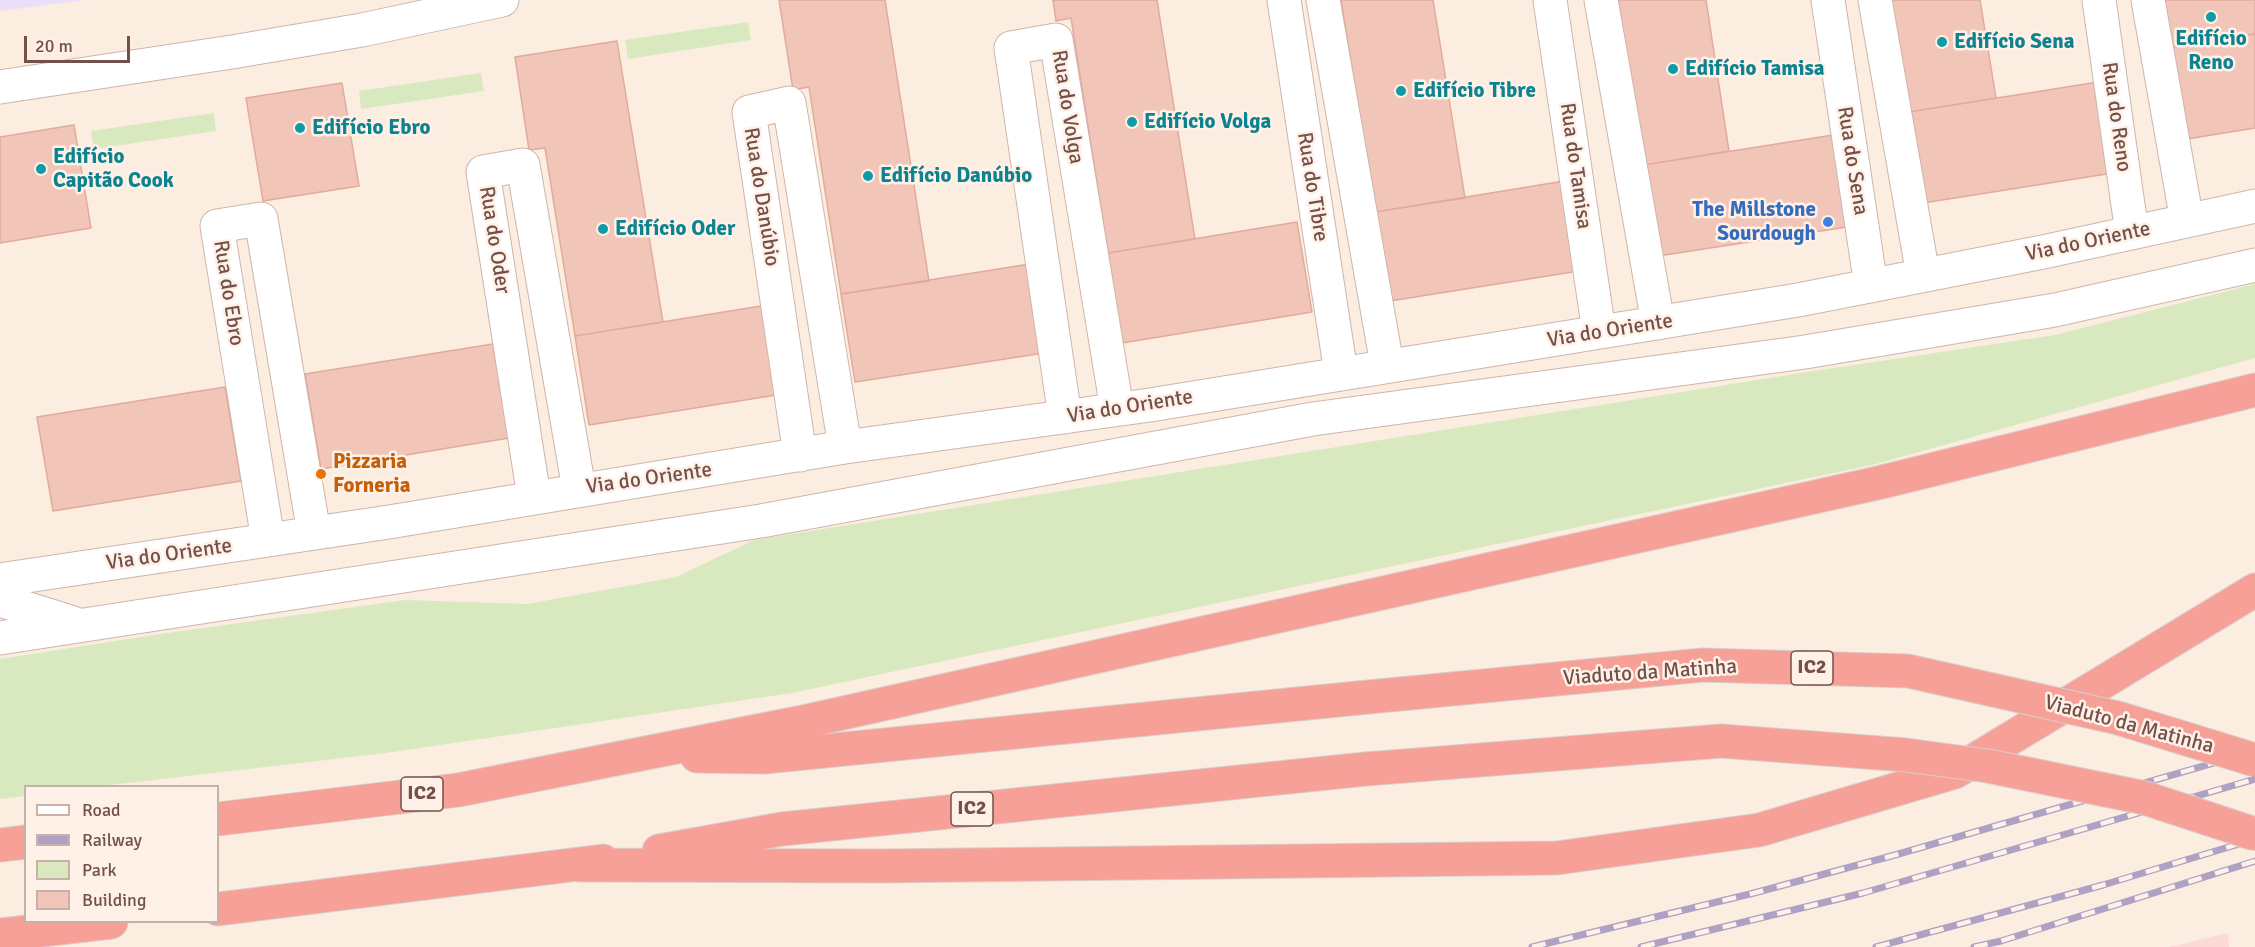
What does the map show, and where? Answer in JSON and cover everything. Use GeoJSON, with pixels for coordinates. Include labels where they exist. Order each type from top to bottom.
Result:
{"type":"FeatureCollection","features":[{"type":"Feature","properties":{"kind":"highway"},"geometry":{"type":"LineString","coordinates":[[624,756],[798,723],[1882,482],[2255,390]]}},
{"type":"Feature","properties":{"kind":"highway"},"geometry":{"type":"LineString","coordinates":[[580,865],[880,866],[1557,858],[1759,830],[1955,772],[2255,590]]}},
{"type":"Feature","properties":{"kind":"highway","name":"Viaduto da Matinha"},"geometry":{"type":"LineString","coordinates":[[624,756],[764,757],[1703,665],[1908,671],[2118,718],[2255,760]]}},
{"type":"Feature","properties":{"kind":"highway","name":"IC2"},"geometry":{"type":"LineString","coordinates":[[219,909],[580,865],[782,828],[1366,769],[1721,741],[1871,752],[1988,766],[2145,798],[2255,834]]}},
{"type":"Feature","properties":{"kind":"highway","name":"IC2"},"geometry":{"type":"LineString","coordinates":[[219,819],[458,790],[624,756]]}},
{"type":"Feature","properties":{"kind":"highway"},"geometry":{"type":"LineString","coordinates":[[0,846],[24,842]]}},
{"type":"Feature","properties":{"kind":"highway"},"geometry":{"type":"LineString","coordinates":[[0,935],[95,923]]}},
{"type":"Feature","properties":{"kind":"street"},"geometry":{"type":"LineString","coordinates":[[0,87],[362,30],[502,0]]}},
{"type":"Feature","properties":{"kind":"street","name":"Rua do Tibre"},"geometry":{"type":"LineString","coordinates":[[1284,0],[1341,373]]}},
{"type":"Feature","properties":{"kind":"street","name":"Rua do Tibre"},"geometry":{"type":"LineString","coordinates":[[1323,0],[1387,365]]}},
{"type":"Feature","properties":{"kind":"street","name":"Rua do Tamisa"},"geometry":{"type":"LineString","coordinates":[[1550,0],[1599,332]]}},
{"type":"Feature","properties":{"kind":"street"},"geometry":{"type":"LineString","coordinates":[[1601,0],[1658,323]]}},
{"type":"Feature","properties":{"kind":"street","name":"Rua do Sena"},"geometry":{"type":"LineString","coordinates":[[1828,0],[1871,286]]}},
{"type":"Feature","properties":{"kind":"street"},"geometry":{"type":"LineString","coordinates":[[1875,0],[1923,275]]}},
{"type":"Feature","properties":{"kind":"street","name":"Rua do Reno"},"geometry":{"type":"LineString","coordinates":[[2099,0],[2132,233]]}},
{"type":"Feature","properties":{"kind":"street"},"geometry":{"type":"LineString","coordinates":[[2148,0],[2187,221]]}},
{"type":"Feature","properties":{"kind":"street","name":"Rua do Volga"},"geometry":{"type":"LineString","coordinates":[[1065,417],[1011,48],[1056,40],[1117,409]]}},
{"type":"Feature","properties":{"kind":"street","name":"Rua do Danúbio"},"geometry":{"type":"LineString","coordinates":[[800,455],[749,112],[789,103],[845,447]]}},
{"type":"Feature","properties":{"kind":"street","name":"Rua do Oder"},"geometry":{"type":"LineString","coordinates":[[534,497],[483,172],[513,166],[523,165],[579,489]]}},
{"type":"Feature","properties":{"kind":"street","name":"Via do Oriente"},"geometry":{"type":"LineString","coordinates":[[0,580],[314,533],[845,447],[1117,409],[1797,300],[2255,206]]}},
{"type":"Feature","properties":{"kind":"street","name":"Rua do Ebro"},"geometry":{"type":"LineString","coordinates":[[268,540],[217,226],[261,219],[314,533]]}},
{"type":"Feature","properties":{"kind":"street","name":"Via do Oriente"},"geometry":{"type":"LineString","coordinates":[[0,638],[761,520],[1313,419],[1805,352],[2055,310],[2255,265]]}},
{"type":"Feature","properties":{"kind":"street"},"geometry":{"type":"LineString","coordinates":[[0,600],[80,626]]}},
{"type":"Feature","properties":{"kind":"shaded area"},"geometry":{"type":"Polygon","coordinates":[[[0,0],[86,0],[0,11],[0,0]]]}},
{"type":"Feature","properties":{"kind":"shaded area"},"geometry":{"type":"Polygon","coordinates":[[[2228,933],[2229,947],[2169,947],[2228,933]]]}},
{"type":"Feature","properties":{"kind":"green space"},"geometry":{"type":"Polygon","coordinates":[[[748,22],[751,40],[628,59],[625,40],[748,22]]]}},
{"type":"Feature","properties":{"kind":"green space"},"geometry":{"type":"Polygon","coordinates":[[[481,73],[484,91],[361,109],[359,91],[481,73]]]}},
{"type":"Feature","properties":{"kind":"green space"},"geometry":{"type":"Polygon","coordinates":[[[214,113],[216,131],[94,149],[91,131],[214,113]]]}},
{"type":"Feature","properties":{"kind":"green space"},"geometry":{"type":"Polygon","coordinates":[[[2255,284],[2255,358],[1876,464],[792,693],[386,753],[111,785],[24,785],[24,796],[0,799],[0,659],[405,600],[527,604],[676,577],[754,540],[1807,372],[2055,335],[2255,284]]]}},
{"type":"Feature","properties":{"kind":"building","name":"Edifício Danúbio"},"geometry":{"type":"Polygon","coordinates":[[[779,0],[885,0],[929,281],[841,294],[809,87],[793,90],[779,0]]]}},
{"type":"Feature","properties":{"kind":"building","name":"Edifício Volga"},"geometry":{"type":"Polygon","coordinates":[[[1053,0],[1157,0],[1195,239],[1108,253],[1071,18],[1056,21],[1053,0]]]}},
{"type":"Feature","properties":{"kind":"building","name":"Edifício Tibre"},"geometry":{"type":"Polygon","coordinates":[[[1341,0],[1433,0],[1465,198],[1375,212],[1341,0]]]}},
{"type":"Feature","properties":{"kind":"building","name":"Edifício Tamisa"},"geometry":{"type":"Polygon","coordinates":[[[1618,0],[1706,0],[1729,151],[1644,165],[1618,0]]]}},
{"type":"Feature","properties":{"kind":"building","name":"Edifício Sena"},"geometry":{"type":"Polygon","coordinates":[[[1891,0],[1980,0],[1996,98],[1909,112],[1891,0]]]}},
{"type":"Feature","properties":{"kind":"building","name":"Edifício Reno"},"geometry":{"type":"Polygon","coordinates":[[[2164,0],[2255,0],[2255,34],[2172,47],[2164,0]]]}},
{"type":"Feature","properties":{"kind":"building"},"geometry":{"type":"Polygon","coordinates":[[[2255,34],[2255,128],[2187,139],[2172,47],[2255,34]]]}},
{"type":"Feature","properties":{"kind":"building","name":"Edifício Oder"},"geometry":{"type":"Polygon","coordinates":[[[617,41],[663,322],[575,336],[545,148],[529,150],[515,57],[617,41]]]}},
{"type":"Feature","properties":{"kind":"building"},"geometry":{"type":"Polygon","coordinates":[[[2098,82],[2113,173],[1923,203],[1909,112],[2098,82]]]}},
{"type":"Feature","properties":{"kind":"building","name":"Edifício Ebro"},"geometry":{"type":"Polygon","coordinates":[[[342,83],[359,186],[263,201],[246,98],[342,83]]]}},
{"type":"Feature","properties":{"kind":"building","name":"Edifício Capitão Cook"},"geometry":{"type":"Polygon","coordinates":[[[74,125],[91,228],[0,243],[0,137],[74,125]]]}},
{"type":"Feature","properties":{"kind":"building"},"geometry":{"type":"Polygon","coordinates":[[[1833,135],[1847,227],[1658,256],[1644,165],[1833,135]]]}},
{"type":"Feature","properties":{"kind":"building"},"geometry":{"type":"Polygon","coordinates":[[[1564,181],[1579,271],[1390,301],[1375,212],[1564,181]]]}},
{"type":"Feature","properties":{"kind":"building"},"geometry":{"type":"Polygon","coordinates":[[[1297,222],[1312,312],[1122,343],[1108,253],[1297,222]]]}},
{"type":"Feature","properties":{"kind":"building"},"geometry":{"type":"Polygon","coordinates":[[[1030,264],[1044,353],[855,382],[841,294],[1030,264]]]}},
{"type":"Feature","properties":{"kind":"building"},"geometry":{"type":"Polygon","coordinates":[[[761,306],[776,395],[589,425],[575,336],[761,306]]]}},
{"type":"Feature","properties":{"kind":"building"},"geometry":{"type":"Polygon","coordinates":[[[493,344],[509,438],[321,469],[305,374],[493,344]]]}},
{"type":"Feature","properties":{"kind":"building"},"geometry":{"type":"Polygon","coordinates":[[[225,387],[241,481],[53,511],[37,417],[225,387]]]}},
{"type":"Feature","properties":{"kind":"railway"},"geometry":{"type":"LineString","coordinates":[[1532,947],[1754,893],[1895,855],[2255,751]]}},
{"type":"Feature","properties":{"kind":"railway"},"geometry":{"type":"LineString","coordinates":[[1641,947],[1863,893],[2255,779]]}},
{"type":"Feature","properties":{"kind":"railway"},"geometry":{"type":"LineString","coordinates":[[1876,947],[2103,885],[2255,839]]}},
{"type":"Feature","properties":{"kind":"railway"},"geometry":{"type":"LineString","coordinates":[[1974,947],[2001,941],[2255,861]]}},
{"type":"Feature","properties":{"kind":"place","name":"Edifício Reno"},"geometry":{"type":"Point","coordinates":[2211,17]}},
{"type":"Feature","properties":{"kind":"place","name":"Edifício Sena"},"geometry":{"type":"Point","coordinates":[1942,42]}},
{"type":"Feature","properties":{"kind":"place","name":"Edifício Tamisa"},"geometry":{"type":"Point","coordinates":[1673,69]}},
{"type":"Feature","properties":{"kind":"place","name":"Edifício Tibre"},"geometry":{"type":"Point","coordinates":[1401,91]}},
{"type":"Feature","properties":{"kind":"place","name":"Edifício Volga"},"geometry":{"type":"Point","coordinates":[1132,122]}},
{"type":"Feature","properties":{"kind":"place","name":"Edifício Ebro"},"geometry":{"type":"Point","coordinates":[300,128]}},
{"type":"Feature","properties":{"kind":"place","name":"Edifício Capitão Cook"},"geometry":{"type":"Point","coordinates":[41,169]}},
{"type":"Feature","properties":{"kind":"place","name":"Edifício Danúbio"},"geometry":{"type":"Point","coordinates":[868,176]}},
{"type":"Feature","properties":{"kind":"place","name":"The Millstone Sourdough"},"geometry":{"type":"Point","coordinates":[1828,222]}},
{"type":"Feature","properties":{"kind":"place","name":"Edifício Oder"},"geometry":{"type":"Point","coordinates":[603,229]}},
{"type":"Feature","properties":{"kind":"place","name":"Pizzaria Forneria"},"geometry":{"type":"Point","coordinates":[321,474]}}]}
